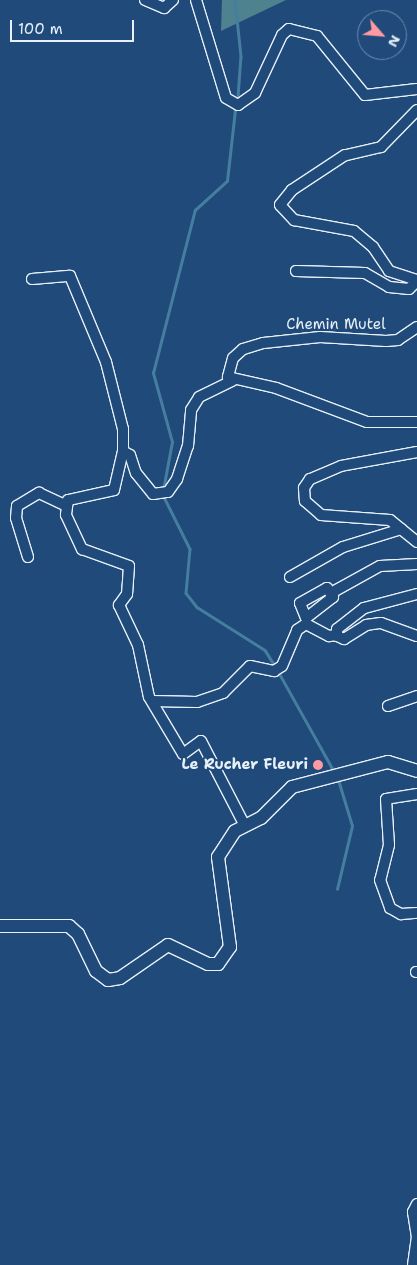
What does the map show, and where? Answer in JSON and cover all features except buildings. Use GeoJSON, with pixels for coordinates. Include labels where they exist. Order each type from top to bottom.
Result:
{"type":"FeatureCollection","features":[{"type":"Feature","properties":{"kind":"main road"},"geometry":{"type":"LineString","coordinates":[[0,926],[69,926],[96,971],[108,980],[120,978],[168,944],[208,964],[223,962],[230,947],[218,857],[224,843],[245,826],[269,812],[292,787],[396,762],[417,771]]}},
{"type":"Feature","properties":{"kind":"street"},"geometry":{"type":"LineString","coordinates":[[145,0],[164,8],[173,0]]}},
{"type":"Feature","properties":{"kind":"street"},"geometry":{"type":"LineString","coordinates":[[196,0],[226,98],[238,105],[254,93],[289,29],[317,36],[327,45],[349,80],[365,95],[417,89]]}},
{"type":"Feature","properties":{"kind":"street"},"geometry":{"type":"LineString","coordinates":[[296,270],[365,273],[389,288],[409,289],[417,280],[389,271],[373,247],[354,231],[294,220],[280,205],[292,190],[344,155],[381,147],[417,110]]}},
{"type":"Feature","properties":{"kind":"street"},"geometry":{"type":"LineString","coordinates":[[32,279],[70,276],[106,362],[123,429],[123,451],[114,490],[68,500],[67,506],[75,542],[82,549],[129,566],[127,594],[119,605],[138,645],[152,701],[183,754],[201,741],[245,826]]}},
{"type":"Feature","properties":{"kind":"street","name":"Chemin Mutel"},"geometry":{"type":"LineString","coordinates":[[232,380],[228,377],[233,358],[243,349],[263,342],[320,337],[386,341],[417,328]]}},
{"type":"Feature","properties":{"kind":"street"},"geometry":{"type":"LineString","coordinates":[[123,451],[130,455],[136,473],[153,494],[168,492],[188,446],[191,410],[199,397],[232,380],[276,388],[367,422],[417,422]]}},
{"type":"Feature","properties":{"kind":"street"},"geometry":{"type":"LineString","coordinates":[[417,452],[341,466],[310,479],[304,488],[305,501],[321,515],[390,520],[417,542]]}},
{"type":"Feature","properties":{"kind":"street"},"geometry":{"type":"LineString","coordinates":[[28,557],[16,518],[17,506],[40,493],[67,506]]}},
{"type":"Feature","properties":{"kind":"street"},"geometry":{"type":"LineString","coordinates":[[290,577],[343,547],[401,530]]}},
{"type":"Feature","properties":{"kind":"street"},"geometry":{"type":"LineString","coordinates":[[331,592],[380,566],[417,564]]}},
{"type":"Feature","properties":{"kind":"street"},"geometry":{"type":"LineString","coordinates":[[337,635],[343,622],[364,608],[417,594]]}},
{"type":"Feature","properties":{"kind":"street"},"geometry":{"type":"LineString","coordinates":[[152,701],[197,702],[223,693],[250,666],[274,671],[282,666],[297,630],[306,624],[329,636],[337,635],[344,639],[366,624],[381,623],[417,636]]}},
{"type":"Feature","properties":{"kind":"street"},"geometry":{"type":"LineString","coordinates":[[388,706],[417,696]]}},
{"type":"Feature","properties":{"kind":"street"},"geometry":{"type":"LineString","coordinates":[[417,794],[386,799],[389,845],[380,880],[390,908],[401,914],[417,912]]}},
{"type":"Feature","properties":{"kind":"street"},"geometry":{"type":"LineString","coordinates":[[414,1265],[417,1236],[413,1212],[417,1204]]}},
{"type":"Feature","properties":{"kind":"green space"},"geometry":{"type":"Polygon","coordinates":[[[222,0],[286,0],[221,31],[222,0]]]}},
{"type":"Feature","properties":{"kind":"waterway"},"geometry":{"type":"LineString","coordinates":[[235,0],[241,56],[238,97]]}},
{"type":"Feature","properties":{"kind":"waterway"},"geometry":{"type":"LineString","coordinates":[[163,490],[172,442],[153,373],[195,210],[227,181],[235,110]]}},
{"type":"Feature","properties":{"kind":"waterway"},"geometry":{"type":"LineString","coordinates":[[163,495],[190,549],[186,593],[197,607],[265,650],[275,666]]}},
{"type":"Feature","properties":{"kind":"waterway"},"geometry":{"type":"LineString","coordinates":[[278,671],[335,773]]}},
{"type":"Feature","properties":{"kind":"waterway"},"geometry":{"type":"LineString","coordinates":[[337,889],[352,826],[338,780]]}},
{"type":"Feature","properties":{"kind":"place","name":"Le Rucher Fleuri"},"geometry":{"type":"Point","coordinates":[318,765]}}]}
